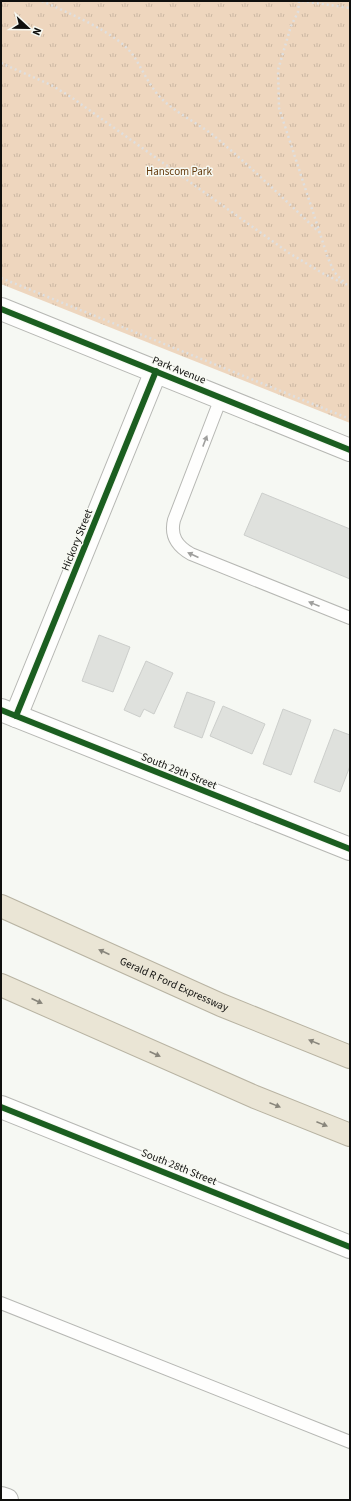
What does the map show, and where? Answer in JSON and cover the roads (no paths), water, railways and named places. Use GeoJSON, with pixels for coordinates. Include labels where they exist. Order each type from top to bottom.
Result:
{"type":"FeatureCollection","features":[{"type":"Feature","properties":{"kind":"highway","name":"Gerald R Ford Expressway"},"geometry":{"type":"LineString","coordinates":[[1,906],[221,1005],[350,1056]]}},
{"type":"Feature","properties":{"kind":"highway"},"geometry":{"type":"LineString","coordinates":[[1,985],[255,1098],[350,1135]]}},
{"type":"Feature","properties":{"kind":"street","name":"Park Avenue"},"geometry":{"type":"LineString","coordinates":[[1,309],[350,450]]}},
{"type":"Feature","properties":{"kind":"street","name":"Hickory Street"},"geometry":{"type":"LineString","coordinates":[[9,713],[156,371]]}},
{"type":"Feature","properties":{"kind":"street","name":"South 29th Street"},"geometry":{"type":"LineString","coordinates":[[9,713],[350,849]]}},
{"type":"Feature","properties":{"kind":"street","name":"South 28th Street"},"geometry":{"type":"LineString","coordinates":[[1,1107],[350,1247]]}},
{"type":"Feature","properties":{"kind":"street"},"geometry":{"type":"LineString","coordinates":[[1,1498],[7,1500]]}},
{"type":"Feature","properties":{"kind":"lane"},"geometry":{"type":"LineString","coordinates":[[221,398],[174,520],[174,536],[177,544],[191,554],[350,618]]}},
{"type":"Feature","properties":{"kind":"lane"},"geometry":{"type":"LineString","coordinates":[[1,1303],[350,1442]]}},
{"type":"Feature","properties":{"kind":"park label","name":"Hanscom Park"},"geometry":{"type":"Point","coordinates":[179,171]}}]}
